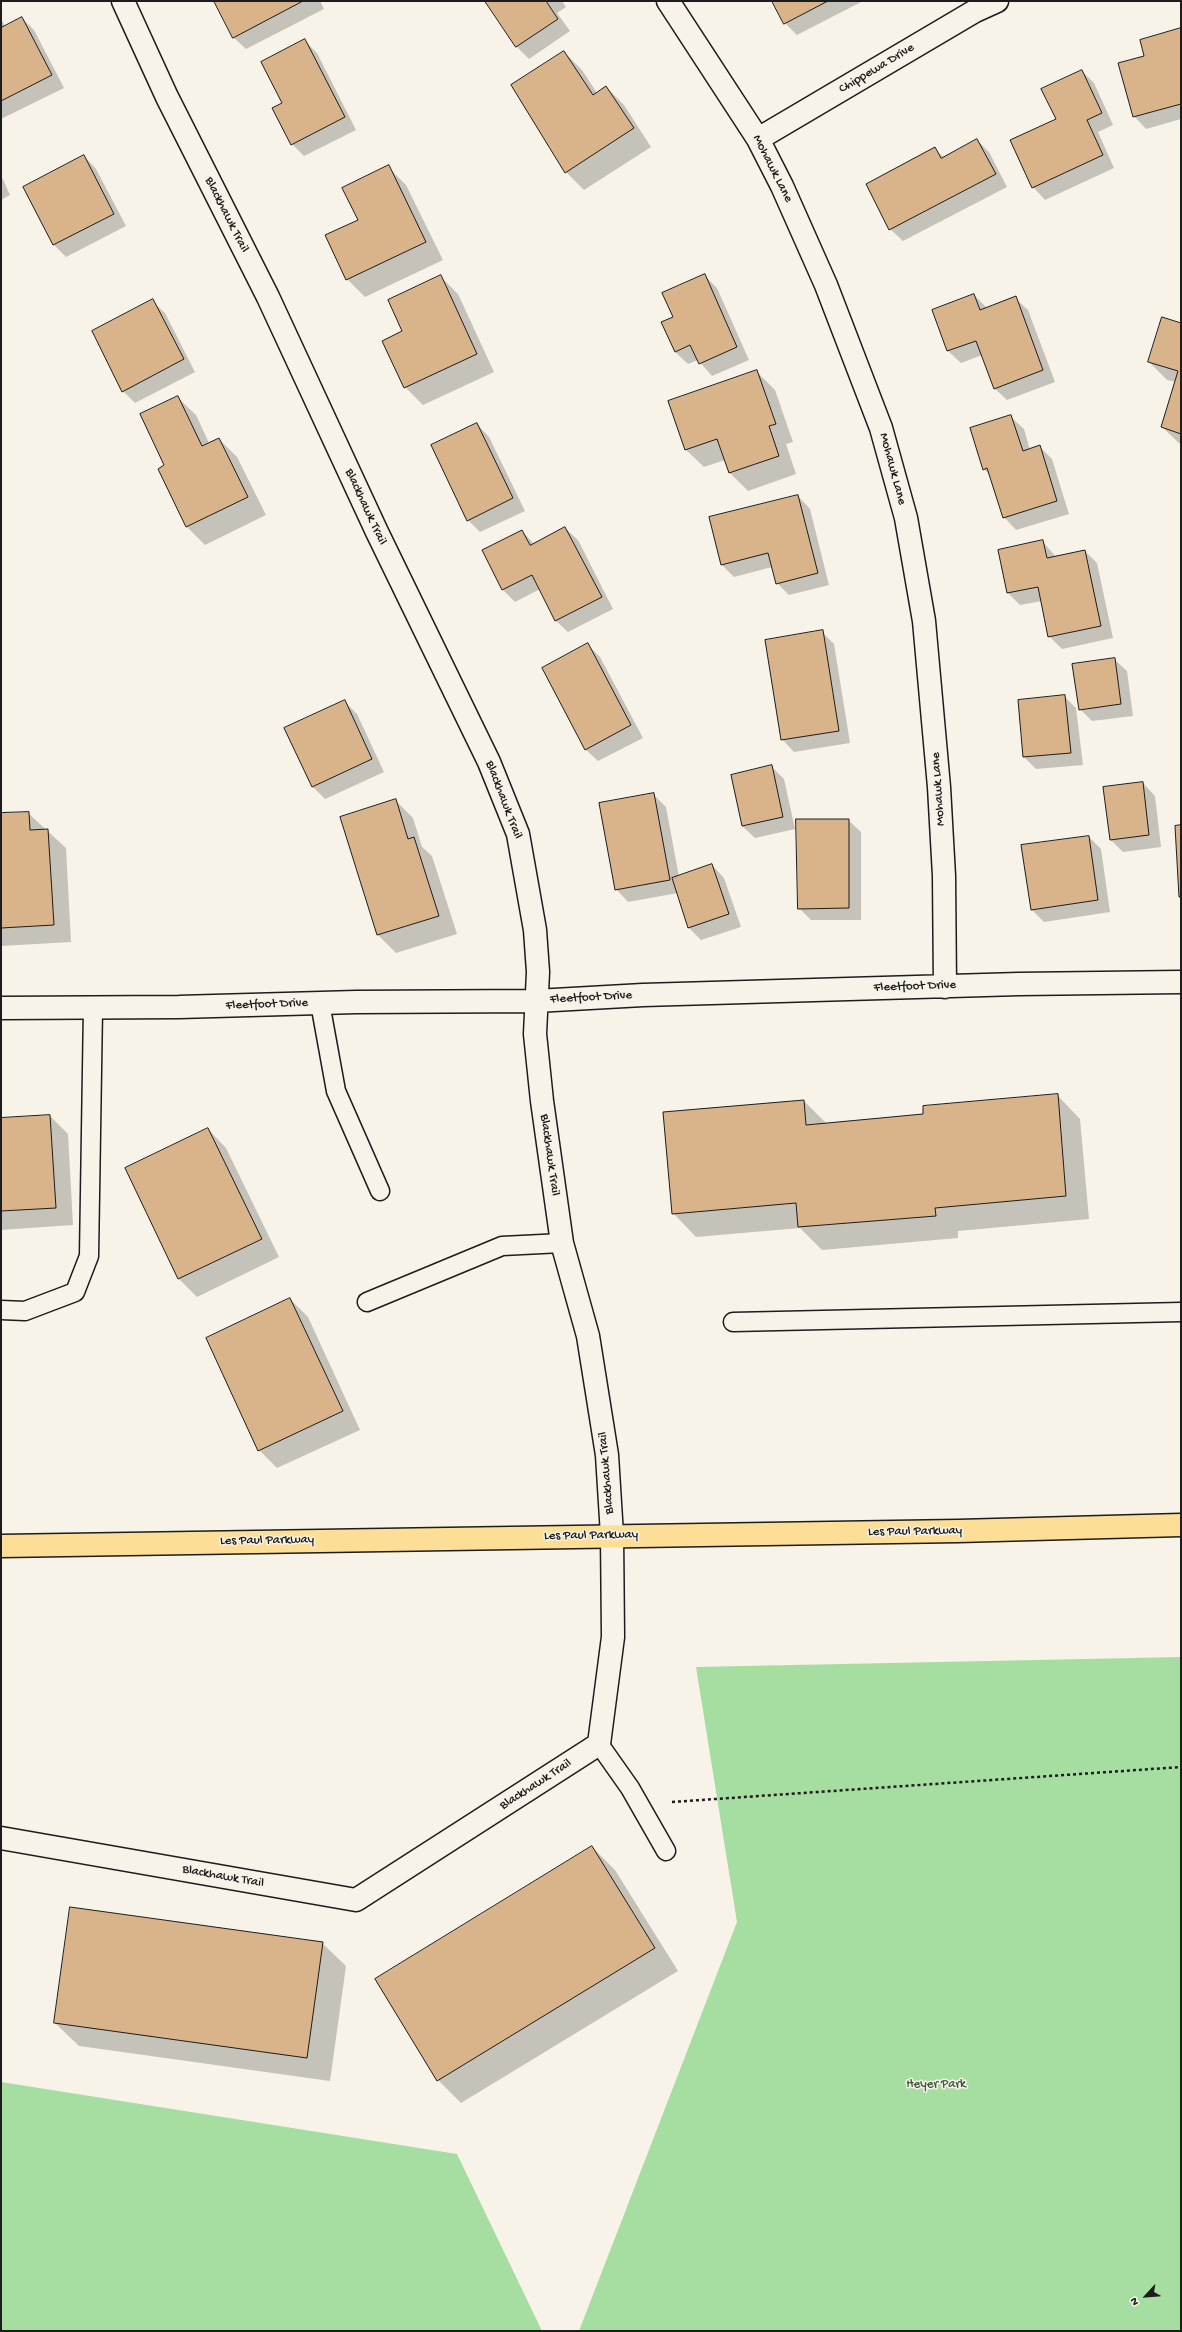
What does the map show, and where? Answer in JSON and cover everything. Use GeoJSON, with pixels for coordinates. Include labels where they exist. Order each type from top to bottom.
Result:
{"type":"FeatureCollection","features":[{"type":"Feature","properties":{"kind":"main road","name":"Les Paul Parkway"},"geometry":{"type":"LineString","coordinates":[[1,1546],[612,1535],[958,1531],[1181,1525]]}},
{"type":"Feature","properties":{"kind":"street","name":"Blackhawk Trail"},"geometry":{"type":"LineString","coordinates":[[1,1838],[356,1900],[599,1744],[613,1637],[612,1535],[607,1455],[588,1336],[562,1243],[542,1101],[535,1034],[538,972],[535,930],[518,834],[490,762],[377,532],[268,298],[167,97],[123,1]]}},
{"type":"Feature","properties":{"kind":"street","name":"Mohawk Lane"},"geometry":{"type":"LineString","coordinates":[[668,1],[758,139],[829,292],[881,428],[906,518],[924,620],[939,787],[944,876],[945,987]]}},
{"type":"Feature","properties":{"kind":"street","name":"Chippewa Drive"},"geometry":{"type":"LineString","coordinates":[[758,139],[975,11],[997,1]]}},
{"type":"Feature","properties":{"kind":"street","name":"Fleetfoot Drive"},"geometry":{"type":"LineString","coordinates":[[1,1008],[93,1008],[320,1003],[536,1001],[643,995],[1019,984],[1181,982]]}},
{"type":"Feature","properties":{"kind":"lane"},"geometry":{"type":"LineString","coordinates":[[320,1003],[336,1091],[380,1191]]}},
{"type":"Feature","properties":{"kind":"lane"},"geometry":{"type":"LineString","coordinates":[[1,1310],[25,1312],[76,1292],[89,1256],[93,1008]]}},
{"type":"Feature","properties":{"kind":"lane"},"geometry":{"type":"LineString","coordinates":[[367,1302],[502,1246],[562,1243]]}},
{"type":"Feature","properties":{"kind":"lane"},"geometry":{"type":"LineString","coordinates":[[733,1322],[1181,1312]]}},
{"type":"Feature","properties":{"kind":"lane"},"geometry":{"type":"LineString","coordinates":[[599,1744],[630,1788],[666,1851]]}},
{"type":"Feature","properties":{"kind":"path"},"geometry":{"type":"LineString","coordinates":[[642,1810],[678,1801],[1181,1767]]}},
{"type":"Feature","properties":{"kind":"green space","name":"Heyer Park"},"geometry":{"type":"Polygon","coordinates":[[[1181,1657],[1181,2331],[579,2331],[737,1922],[696,1667],[1181,1657]]]}},
{"type":"Feature","properties":{"kind":"green space"},"geometry":{"type":"Polygon","coordinates":[[[1,2082],[457,2154],[542,2331],[1,2331],[1,2082]]]}},
{"type":"Feature","properties":{"kind":"building"},"geometry":{"type":"Polygon","coordinates":[[[214,1],[303,1],[233,38],[214,1]]]}},
{"type":"Feature","properties":{"kind":"building"},"geometry":{"type":"Polygon","coordinates":[[[485,1],[546,1],[558,19],[516,47],[485,1]]]}},
{"type":"Feature","properties":{"kind":"building"},"geometry":{"type":"Polygon","coordinates":[[[772,1],[828,1],[784,24],[772,1]]]}},
{"type":"Feature","properties":{"kind":"building"},"geometry":{"type":"Polygon","coordinates":[[[22,17],[52,75],[1,101],[1,28],[22,17]]]}},
{"type":"Feature","properties":{"kind":"building"},"geometry":{"type":"Polygon","coordinates":[[[1181,28],[1181,104],[1133,117],[1118,63],[1144,56],[1140,40],[1181,28]]]}},
{"type":"Feature","properties":{"kind":"building"},"geometry":{"type":"Polygon","coordinates":[[[305,39],[345,117],[291,145],[272,108],[282,103],[261,62],[305,39]]]}},
{"type":"Feature","properties":{"kind":"building"},"geometry":{"type":"Polygon","coordinates":[[[564,51],[593,95],[606,86],[634,128],[565,173],[511,85],[564,51]]]}},
{"type":"Feature","properties":{"kind":"building"},"geometry":{"type":"Polygon","coordinates":[[[1082,70],[1102,113],[1087,120],[1103,155],[1032,188],[1010,140],[1056,119],[1041,89],[1082,70]]]}},
{"type":"Feature","properties":{"kind":"building"},"geometry":{"type":"Polygon","coordinates":[[[977,139],[996,174],[889,230],[866,184],[935,147],[941,158],[977,139]]]}},
{"type":"Feature","properties":{"kind":"building"},"geometry":{"type":"Polygon","coordinates":[[[84,155],[114,214],[53,245],[23,187],[84,155]]]}},
{"type":"Feature","properties":{"kind":"building"},"geometry":{"type":"Polygon","coordinates":[[[389,165],[426,242],[346,280],[325,235],[358,220],[342,188],[389,165]]]}},
{"type":"Feature","properties":{"kind":"building"},"geometry":{"type":"Polygon","coordinates":[[[705,274],[737,347],[699,364],[690,345],[675,352],[661,322],[673,317],[662,293],[705,274]]]}},
{"type":"Feature","properties":{"kind":"building"},"geometry":{"type":"Polygon","coordinates":[[[441,275],[477,354],[404,388],[382,341],[402,331],[388,300],[441,275]]]}},
{"type":"Feature","properties":{"kind":"building"},"geometry":{"type":"Polygon","coordinates":[[[974,294],[980,310],[1016,296],[1043,370],[994,389],[976,341],[947,351],[932,310],[974,294]]]}},
{"type":"Feature","properties":{"kind":"building"},"geometry":{"type":"Polygon","coordinates":[[[153,299],[184,359],[122,392],[92,331],[153,299]]]}},
{"type":"Feature","properties":{"kind":"building"},"geometry":{"type":"Polygon","coordinates":[[[1162,317],[1181,323],[1181,434],[1161,427],[1178,371],[1148,362],[1162,317]]]}},
{"type":"Feature","properties":{"kind":"building"},"geometry":{"type":"Polygon","coordinates":[[[757,370],[776,424],[769,426],[779,456],[729,473],[717,439],[685,450],[668,401],[757,370]]]}},
{"type":"Feature","properties":{"kind":"building"},"geometry":{"type":"Polygon","coordinates":[[[178,396],[202,446],[219,438],[248,497],[186,527],[158,469],[164,465],[140,414],[178,396]]]}},
{"type":"Feature","properties":{"kind":"building"},"geometry":{"type":"Polygon","coordinates":[[[1011,415],[1023,451],[1040,445],[1057,501],[1003,518],[987,468],[983,470],[970,428],[1011,415]]]}},
{"type":"Feature","properties":{"kind":"building"},"geometry":{"type":"Polygon","coordinates":[[[477,423],[513,498],[467,521],[431,445],[477,423]]]}},
{"type":"Feature","properties":{"kind":"building"},"geometry":{"type":"Polygon","coordinates":[[[798,495],[818,573],[776,584],[768,553],[721,565],[709,517],[798,495]]]}},
{"type":"Feature","properties":{"kind":"building"},"geometry":{"type":"Polygon","coordinates":[[[565,527],[602,597],[555,621],[532,575],[502,590],[482,550],[522,530],[530,545],[565,527]]]}},
{"type":"Feature","properties":{"kind":"building"},"geometry":{"type":"Polygon","coordinates":[[[1043,540],[1047,558],[1085,550],[1101,626],[1048,637],[1038,587],[1007,593],[998,550],[1043,540]]]}},
{"type":"Feature","properties":{"kind":"building"},"geometry":{"type":"Polygon","coordinates":[[[823,630],[839,731],[781,740],[765,640],[823,630]]]}},
{"type":"Feature","properties":{"kind":"building"},"geometry":{"type":"Polygon","coordinates":[[[588,643],[631,725],[585,750],[542,668],[588,643]]]}},
{"type":"Feature","properties":{"kind":"building"},"geometry":{"type":"Polygon","coordinates":[[[1115,658],[1121,704],[1079,710],[1072,664],[1115,658]]]}},
{"type":"Feature","properties":{"kind":"building"},"geometry":{"type":"Polygon","coordinates":[[[1065,695],[1071,753],[1023,757],[1018,700],[1065,695]]]}},
{"type":"Feature","properties":{"kind":"building"},"geometry":{"type":"Polygon","coordinates":[[[345,700],[372,759],[312,787],[284,728],[345,700]]]}},
{"type":"Feature","properties":{"kind":"building"},"geometry":{"type":"Polygon","coordinates":[[[772,765],[783,817],[742,826],[731,775],[772,765]]]}},
{"type":"Feature","properties":{"kind":"building"},"geometry":{"type":"Polygon","coordinates":[[[1143,782],[1149,835],[1110,840],[1103,787],[1143,782]]]}},
{"type":"Feature","properties":{"kind":"building"},"geometry":{"type":"Polygon","coordinates":[[[654,793],[670,880],[615,890],[599,803],[654,793]]]}},
{"type":"Feature","properties":{"kind":"building"},"geometry":{"type":"Polygon","coordinates":[[[396,799],[408,839],[414,837],[439,916],[377,935],[340,817],[396,799]]]}},
{"type":"Feature","properties":{"kind":"building"},"geometry":{"type":"Polygon","coordinates":[[[29,812],[30,830],[48,829],[54,925],[1,928],[1,813],[29,812]]]}},
{"type":"Feature","properties":{"kind":"building"},"geometry":{"type":"Polygon","coordinates":[[[796,819],[849,819],[849,908],[798,909],[796,819]]]}},
{"type":"Feature","properties":{"kind":"building"},"geometry":{"type":"Polygon","coordinates":[[[1181,825],[1181,897],[1179,897],[1175,826],[1181,825]]]}},
{"type":"Feature","properties":{"kind":"building"},"geometry":{"type":"Polygon","coordinates":[[[1089,836],[1098,900],[1031,910],[1021,845],[1089,836]]]}},
{"type":"Feature","properties":{"kind":"building"},"geometry":{"type":"Polygon","coordinates":[[[712,864],[729,914],[688,928],[672,878],[712,864]]]}},
{"type":"Feature","properties":{"kind":"building"},"geometry":{"type":"Polygon","coordinates":[[[1058,1094],[1066,1196],[935,1208],[936,1216],[798,1227],[796,1203],[672,1214],[663,1112],[804,1100],[806,1125],[923,1114],[923,1106],[1058,1094]]]}},
{"type":"Feature","properties":{"kind":"building"},"geometry":{"type":"Polygon","coordinates":[[[50,1115],[56,1208],[1,1211],[1,1118],[50,1115]]]}},
{"type":"Feature","properties":{"kind":"building"},"geometry":{"type":"Polygon","coordinates":[[[208,1128],[262,1239],[178,1279],[125,1168],[208,1128]]]}},
{"type":"Feature","properties":{"kind":"building"},"geometry":{"type":"Polygon","coordinates":[[[290,1298],[343,1411],[258,1451],[206,1338],[290,1298]]]}},
{"type":"Feature","properties":{"kind":"building"},"geometry":{"type":"Polygon","coordinates":[[[592,1846],[655,1948],[437,2081],[375,1979],[592,1846]]]}},
{"type":"Feature","properties":{"kind":"building"},"geometry":{"type":"Polygon","coordinates":[[[70,1907],[323,1942],[307,2058],[54,2023],[70,1907]]]}}]}
